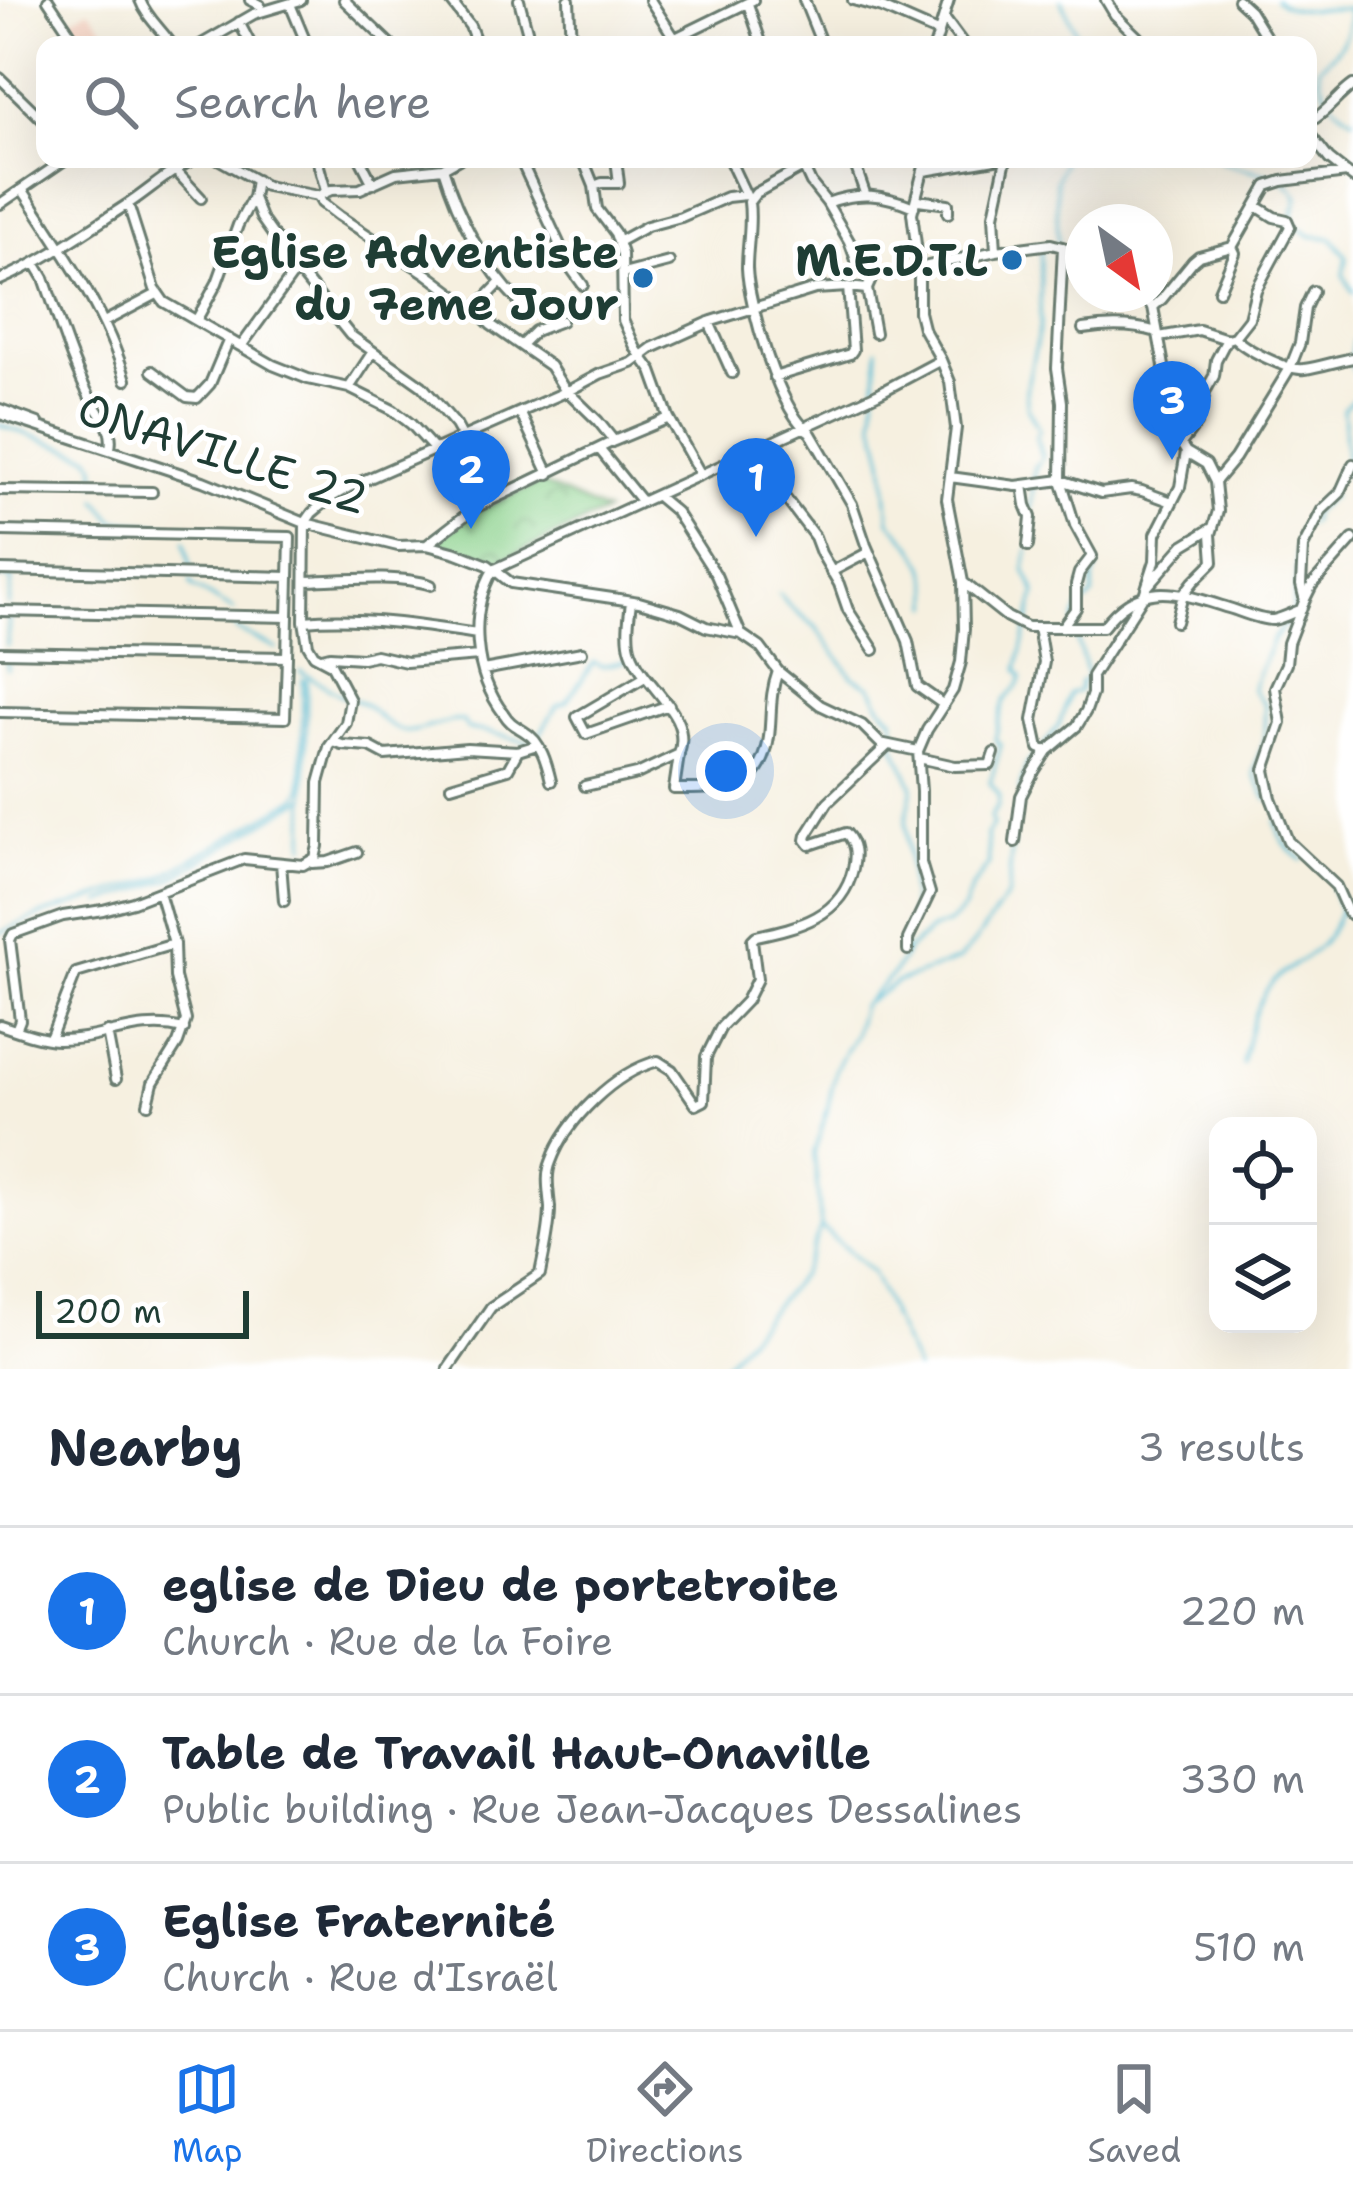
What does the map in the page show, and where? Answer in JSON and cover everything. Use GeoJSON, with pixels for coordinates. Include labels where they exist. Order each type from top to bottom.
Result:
{"type":"FeatureCollection","features":[{"type":"Feature","properties":{"kind":"street"},"geometry":{"type":"LineString","coordinates":[[48,0],[72,36]]}},
{"type":"Feature","properties":{"kind":"street"},"geometry":{"type":"LineString","coordinates":[[140,0],[166,36]]}},
{"type":"Feature","properties":{"kind":"street"},"geometry":{"type":"LineString","coordinates":[[344,0],[379,36]]}},
{"type":"Feature","properties":{"kind":"street"},"geometry":{"type":"LineString","coordinates":[[450,0],[473,36]]}},
{"type":"Feature","properties":{"kind":"street"},"geometry":{"type":"LineString","coordinates":[[519,0],[529,36]]}},
{"type":"Feature","properties":{"kind":"street"},"geometry":{"type":"LineString","coordinates":[[569,0],[571,36]]}},
{"type":"Feature","properties":{"kind":"street"},"geometry":{"type":"LineString","coordinates":[[650,0],[675,36]]}},
{"type":"Feature","properties":{"kind":"street"},"geometry":{"type":"LineString","coordinates":[[804,0],[818,36]]}},
{"type":"Feature","properties":{"kind":"street"},"geometry":{"type":"LineString","coordinates":[[853,0],[937,32]]}},
{"type":"Feature","properties":{"kind":"street"},"geometry":{"type":"LineString","coordinates":[[936,36],[949,0]]}},
{"type":"Feature","properties":{"kind":"street"},"geometry":{"type":"LineString","coordinates":[[1106,0],[1137,36]]}},
{"type":"Feature","properties":{"kind":"street"},"geometry":{"type":"LineString","coordinates":[[1238,0],[1250,6],[1266,36]]}},
{"type":"Feature","properties":{"kind":"street"},"geometry":{"type":"LineString","coordinates":[[215,36],[259,4],[295,2],[304,36]]}},
{"type":"Feature","properties":{"kind":"street"},"geometry":{"type":"LineString","coordinates":[[686,36],[750,2],[759,36]]}},
{"type":"Feature","properties":{"kind":"street"},"geometry":{"type":"LineString","coordinates":[[944,18],[957,36]]}},
{"type":"Feature","properties":{"kind":"street"},"geometry":{"type":"LineString","coordinates":[[239,22],[246,36]]}},
{"type":"Feature","properties":{"kind":"street"},"geometry":{"type":"LineString","coordinates":[[0,78],[36,113]]}},
{"type":"Feature","properties":{"kind":"street"},"geometry":{"type":"LineString","coordinates":[[1317,120],[1353,85]]}},
{"type":"Feature","properties":{"kind":"street"},"geometry":{"type":"LineString","coordinates":[[1317,148],[1350,176]]}},
{"type":"Feature","properties":{"kind":"street"},"geometry":{"type":"LineString","coordinates":[[0,204],[53,168]]}},
{"type":"Feature","properties":{"kind":"street"},"geometry":{"type":"LineString","coordinates":[[237,168],[277,190],[322,194],[360,189],[396,173],[442,168],[474,241],[500,283],[520,303]]}},
{"type":"Feature","properties":{"kind":"street"},"geometry":{"type":"LineString","coordinates":[[318,168],[322,203],[550,366],[563,387],[614,441]]}},
{"type":"Feature","properties":{"kind":"street"},"geometry":{"type":"LineString","coordinates":[[365,168],[373,184]]}},
{"type":"Feature","properties":{"kind":"street"},"geometry":{"type":"LineString","coordinates":[[524,168],[583,285]]}},
{"type":"Feature","properties":{"kind":"street"},"geometry":{"type":"LineString","coordinates":[[587,168],[597,208],[618,242],[623,320],[701,475]]}},
{"type":"Feature","properties":{"kind":"street"},"geometry":{"type":"LineString","coordinates":[[594,186],[619,183],[617,168]]}},
{"type":"Feature","properties":{"kind":"street"},"geometry":{"type":"LineString","coordinates":[[733,168],[748,198],[752,233],[747,272],[774,377],[852,504],[908,641],[917,686],[945,706]]}},
{"type":"Feature","properties":{"kind":"street"},"geometry":{"type":"LineString","coordinates":[[618,242],[646,226],[728,197],[748,198],[794,168]]}},
{"type":"Feature","properties":{"kind":"street"},"geometry":{"type":"LineString","coordinates":[[805,168],[849,241],[859,268],[872,280],[867,289],[874,333]]}},
{"type":"Feature","properties":{"kind":"street"},"geometry":{"type":"LineString","coordinates":[[856,168],[865,194]]}},
{"type":"Feature","properties":{"kind":"street"},"geometry":{"type":"LineString","coordinates":[[908,950],[908,939],[931,893],[921,863],[918,754],[953,690],[961,662],[963,582],[947,499],[956,428],[949,376],[923,328],[920,312],[912,213],[924,168]]}},
{"type":"Feature","properties":{"kind":"street"},"geometry":{"type":"LineString","coordinates":[[924,171],[942,168]]}},
{"type":"Feature","properties":{"kind":"street"},"geometry":{"type":"LineString","coordinates":[[996,251],[994,215],[1004,168]]}},
{"type":"Feature","properties":{"kind":"street"},"geometry":{"type":"LineString","coordinates":[[0,280],[35,263],[176,169],[200,199]]}},
{"type":"Feature","properties":{"kind":"street"},"geometry":{"type":"LineString","coordinates":[[1173,287],[1199,256],[1232,248],[1268,186],[1350,176]]}},
{"type":"Feature","properties":{"kind":"street"},"geometry":{"type":"LineString","coordinates":[[197,320],[224,268],[256,180]]}},
{"type":"Feature","properties":{"kind":"street"},"geometry":{"type":"LineString","coordinates":[[22,189],[104,322],[126,380]]}},
{"type":"Feature","properties":{"kind":"street"},"geometry":{"type":"LineString","coordinates":[[827,203],[865,194],[948,204],[948,213]]}},
{"type":"Feature","properties":{"kind":"street"},"geometry":{"type":"LineString","coordinates":[[253,198],[261,218],[297,269],[350,335],[422,386],[463,437]]}},
{"type":"Feature","properties":{"kind":"street"},"geometry":{"type":"LineString","coordinates":[[128,204],[157,294],[164,302],[292,374],[349,388],[392,410],[434,449],[449,477],[475,508]]}},
{"type":"Feature","properties":{"kind":"street"},"geometry":{"type":"LineString","coordinates":[[1183,448],[1214,376],[1216,360],[1249,318],[1256,290],[1290,227],[1287,220],[1258,207]]}},
{"type":"Feature","properties":{"kind":"street"},"geometry":{"type":"LineString","coordinates":[[919,268],[1040,244],[1063,247],[1057,354],[1061,480],[1075,525],[1092,556],[1079,573],[1076,608],[1061,627]]}},
{"type":"Feature","properties":{"kind":"street"},"geometry":{"type":"LineString","coordinates":[[1219,291],[1235,253],[1232,248]]}},
{"type":"Feature","properties":{"kind":"street"},"geometry":{"type":"LineString","coordinates":[[623,274],[669,262]]}},
{"type":"Feature","properties":{"kind":"street"},"geometry":{"type":"LineString","coordinates":[[35,263],[91,399],[109,426],[110,448]]}},
{"type":"Feature","properties":{"kind":"street"},"geometry":{"type":"LineString","coordinates":[[242,346],[297,269]]}},
{"type":"Feature","properties":{"kind":"street"},"geometry":{"type":"LineString","coordinates":[[475,309],[500,283]]}},
{"type":"Feature","properties":{"kind":"street"},"geometry":{"type":"LineString","coordinates":[[774,377],[850,354],[848,286]]}},
{"type":"Feature","properties":{"kind":"street"},"geometry":{"type":"LineString","coordinates":[[0,712],[285,718],[290,537],[330,498],[632,363],[652,347],[709,322],[814,289],[867,289]]}},
{"type":"Feature","properties":{"kind":"street"},"geometry":{"type":"LineString","coordinates":[[1215,482],[1290,368],[1312,291]]}},
{"type":"Feature","properties":{"kind":"street"},"geometry":{"type":"LineString","coordinates":[[104,322],[157,294]]}},
{"type":"Feature","properties":{"kind":"street"},"geometry":{"type":"LineString","coordinates":[[1145,592],[1155,561],[1156,534],[1183,477],[1183,448],[1162,404],[1164,376],[1154,312]]}},
{"type":"Feature","properties":{"kind":"street"},"geometry":{"type":"LineString","coordinates":[[520,345],[535,331],[561,321]]}},
{"type":"Feature","properties":{"kind":"street"},"geometry":{"type":"LineString","coordinates":[[709,322],[732,373]]}},
{"type":"Feature","properties":{"kind":"street"},"geometry":{"type":"LineString","coordinates":[[1083,329],[1142,328],[1158,335],[1199,330],[1230,338],[1301,370],[1353,358]]}},
{"type":"Feature","properties":{"kind":"street"},"geometry":{"type":"LineString","coordinates":[[152,371],[187,397],[197,398],[210,383],[229,339]]}},
{"type":"Feature","properties":{"kind":"street"},"geometry":{"type":"LineString","coordinates":[[349,388],[372,353]]}},
{"type":"Feature","properties":{"kind":"street"},"geometry":{"type":"LineString","coordinates":[[551,781],[531,735],[515,728],[504,715],[478,656],[486,582],[493,570],[877,394],[941,360]]}},
{"type":"Feature","properties":{"kind":"street","name":"ONAVILLE 22"},"geometry":{"type":"LineString","coordinates":[[0,411],[203,481],[302,521],[398,546],[427,545],[457,553],[488,565],[511,583],[631,602],[741,634]]}},
{"type":"Feature","properties":{"kind":"street"},"geometry":{"type":"LineString","coordinates":[[520,412],[549,474]]}},
{"type":"Feature","properties":{"kind":"street"},"geometry":{"type":"LineString","coordinates":[[427,545],[475,508],[669,418]]}},
{"type":"Feature","properties":{"kind":"street"},"geometry":{"type":"LineString","coordinates":[[1176,622],[1183,596],[1214,562],[1210,542],[1218,511],[1215,482],[1206,464],[1183,448]]}},
{"type":"Feature","properties":{"kind":"street"},"geometry":{"type":"LineString","coordinates":[[600,450],[643,502]]}},
{"type":"Feature","properties":{"kind":"street"},"geometry":{"type":"LineString","coordinates":[[754,450],[814,537],[848,610],[874,650]]}},
{"type":"Feature","properties":{"kind":"street"},"geometry":{"type":"LineString","coordinates":[[1305,599],[1303,548],[1322,510],[1340,493],[1353,464]]}},
{"type":"Feature","properties":{"kind":"street"},"geometry":{"type":"LineString","coordinates":[[950,477],[1023,485],[1061,480],[1100,493],[1142,491],[1172,502]]}},
{"type":"Feature","properties":{"kind":"street"},"geometry":{"type":"LineString","coordinates":[[1023,485],[1031,517],[1028,547]]}},
{"type":"Feature","properties":{"kind":"street"},"geometry":{"type":"LineString","coordinates":[[0,490],[152,492]]}},
{"type":"Feature","properties":{"kind":"street"},"geometry":{"type":"LineString","coordinates":[[657,496],[676,512],[716,575],[741,634],[820,705],[862,725],[880,743],[955,766],[990,765],[994,753]]}},
{"type":"Feature","properties":{"kind":"street"},"geometry":{"type":"LineString","coordinates":[[16,1030],[20,1020],[13,934],[159,892],[244,859],[303,865],[317,854],[319,783],[329,748],[346,723],[350,700],[331,664],[314,655],[308,645],[302,521]]}},
{"type":"Feature","properties":{"kind":"street"},"geometry":{"type":"LineString","coordinates":[[1015,842],[1021,796],[1047,751],[1077,726],[1086,711],[1092,676],[1145,592],[1184,545],[1213,527]]}},
{"type":"Feature","properties":{"kind":"street"},"geometry":{"type":"LineString","coordinates":[[0,531],[290,537]]}},
{"type":"Feature","properties":{"kind":"street"},"geometry":{"type":"LineString","coordinates":[[1353,539],[1305,599],[1274,688],[1281,723],[1265,770],[1288,841],[1336,886],[1353,916]]}},
{"type":"Feature","properties":{"kind":"street"},"geometry":{"type":"LineString","coordinates":[[831,572],[869,552]]}},
{"type":"Feature","properties":{"kind":"street"},"geometry":{"type":"LineString","coordinates":[[0,570],[290,577]]}},
{"type":"Feature","properties":{"kind":"street"},"geometry":{"type":"LineString","coordinates":[[305,581],[431,585]]}},
{"type":"Feature","properties":{"kind":"street"},"geometry":{"type":"LineString","coordinates":[[963,582],[1021,626],[1103,627],[1114,613],[1145,592],[1171,593],[1274,620],[1301,610]]}},
{"type":"Feature","properties":{"kind":"street"},"geometry":{"type":"LineString","coordinates":[[631,602],[629,643],[645,677],[669,705],[683,733],[674,789],[731,786],[751,780],[763,762],[769,702],[778,671]]}},
{"type":"Feature","properties":{"kind":"street"},"geometry":{"type":"LineString","coordinates":[[0,610],[288,617]]}},
{"type":"Feature","properties":{"kind":"street"},"geometry":{"type":"LineString","coordinates":[[304,621],[410,623],[477,634]]}},
{"type":"Feature","properties":{"kind":"street"},"geometry":{"type":"LineString","coordinates":[[1038,627],[1044,662],[1033,720],[1040,748],[1047,751]]}},
{"type":"Feature","properties":{"kind":"street"},"geometry":{"type":"LineString","coordinates":[[0,652],[287,657]]}},
{"type":"Feature","properties":{"kind":"street"},"geometry":{"type":"LineString","coordinates":[[483,670],[582,652]]}},
{"type":"Feature","properties":{"kind":"street"},"geometry":{"type":"LineString","coordinates":[[322,658],[376,655],[406,662],[478,656]]}},
{"type":"Feature","properties":{"kind":"street"},"geometry":{"type":"LineString","coordinates":[[645,677],[577,716],[586,734],[669,705]]}},
{"type":"Feature","properties":{"kind":"street"},"geometry":{"type":"LineString","coordinates":[[334,742],[370,747],[385,755],[467,748],[518,751],[537,746]]}},
{"type":"Feature","properties":{"kind":"street"},"geometry":{"type":"LineString","coordinates":[[448,1369],[491,1307],[541,1274],[550,1210],[549,1164],[581,1113],[607,1088],[640,1066],[658,1061],[672,1070],[696,1105],[704,1101],[706,1057],[721,1027],[746,1001],[757,979],[752,940],[796,927],[828,911],[843,895],[850,879],[853,840],[847,832],[810,845],[807,835],[828,802],[888,745]]}},
{"type":"Feature","properties":{"kind":"street"},"geometry":{"type":"LineString","coordinates":[[451,786],[508,769],[518,751]]}},
{"type":"Feature","properties":{"kind":"street"},"geometry":{"type":"LineString","coordinates":[[585,786],[637,774],[679,754]]}},
{"type":"Feature","properties":{"kind":"street"},"geometry":{"type":"LineString","coordinates":[[310,862],[316,865],[357,852]]}},
{"type":"Feature","properties":{"kind":"street"},"geometry":{"type":"LineString","coordinates":[[281,863],[284,901]]}},
{"type":"Feature","properties":{"kind":"street"},"geometry":{"type":"LineString","coordinates":[[148,1104],[153,1083],[186,1020],[175,977],[174,944],[159,892]]}},
{"type":"Feature","properties":{"kind":"street"},"geometry":{"type":"LineString","coordinates":[[50,1039],[76,973],[174,944]]}},
{"type":"Feature","properties":{"kind":"street"},"geometry":{"type":"LineString","coordinates":[[0,1025],[63,1040],[159,1023],[184,1029]]}},
{"type":"Feature","properties":{"kind":"street"},"geometry":{"type":"LineString","coordinates":[[107,1032],[116,1079]]}},
{"type":"Feature","properties":{"kind":"shaded area"},"geometry":{"type":"Polygon","coordinates":[[[89,9],[104,29],[93,36],[76,36],[67,21],[89,9]]]}},
{"type":"Feature","properties":{"kind":"green space"},"geometry":{"type":"Polygon","coordinates":[[[540,483],[605,512],[500,561],[432,543],[471,513],[540,483]]]}},
{"type":"Feature","properties":{"kind":"waterway"},"geometry":{"type":"LineString","coordinates":[[1061,0],[1078,36]]}},
{"type":"Feature","properties":{"kind":"waterway"},"geometry":{"type":"LineString","coordinates":[[1275,0],[1301,9],[1348,9],[1342,41],[1319,67],[1329,97],[1353,118]]}},
{"type":"Feature","properties":{"kind":"waterway"},"geometry":{"type":"LineString","coordinates":[[1058,242],[1056,181],[1061,168]]}},
{"type":"Feature","properties":{"kind":"waterway"},"geometry":{"type":"LineString","coordinates":[[1243,168],[1273,176],[1291,188],[1298,198],[1294,225],[1311,236],[1332,238],[1347,257],[1344,275],[1353,293]]}},
{"type":"Feature","properties":{"kind":"waterway"},"geometry":{"type":"LineString","coordinates":[[1031,510],[1035,467],[1042,458],[1036,437],[1039,429],[1028,409],[1026,391],[1040,325],[1041,250]]}},
{"type":"Feature","properties":{"kind":"waterway"},"geometry":{"type":"LineString","coordinates":[[1058,251],[1058,272]]}},
{"type":"Feature","properties":{"kind":"waterway"},"geometry":{"type":"LineString","coordinates":[[1353,341],[1353,370]]}},
{"type":"Feature","properties":{"kind":"waterway"},"geometry":{"type":"LineString","coordinates":[[878,349],[874,420],[884,459],[890,521],[925,566],[931,606]]}},
{"type":"Feature","properties":{"kind":"waterway"},"geometry":{"type":"LineString","coordinates":[[1344,476],[1343,409],[1353,399]]}},
{"type":"Feature","properties":{"kind":"waterway"},"geometry":{"type":"LineString","coordinates":[[0,425],[90,456],[96,466],[96,484]]}},
{"type":"Feature","properties":{"kind":"waterway"},"geometry":{"type":"LineString","coordinates":[[1268,800],[1254,771],[1264,739],[1265,705],[1253,686],[1273,639],[1292,616],[1300,528],[1312,522],[1312,514],[1333,495]]}},
{"type":"Feature","properties":{"kind":"waterway"},"geometry":{"type":"LineString","coordinates":[[97,499],[115,521],[169,526]]}},
{"type":"Feature","properties":{"kind":"waterway"},"geometry":{"type":"LineString","coordinates":[[185,541],[191,568]]}},
{"type":"Feature","properties":{"kind":"waterway"},"geometry":{"type":"LineString","coordinates":[[720,1369],[801,1275],[821,1227],[814,1153],[836,1068],[854,1036],[862,1006],[894,973],[908,950],[964,909],[989,864],[987,834],[999,795],[990,783],[1001,745],[995,740],[1004,704],[1022,676],[1017,670],[1036,593],[1025,570],[1028,550]]}},
{"type":"Feature","properties":{"kind":"waterway"},"geometry":{"type":"LineString","coordinates":[[1074,623],[1079,608],[1093,596],[1098,568]]}},
{"type":"Feature","properties":{"kind":"waterway"},"geometry":{"type":"LineString","coordinates":[[1,577],[12,579],[9,605]]}},
{"type":"Feature","properties":{"kind":"waterway"},"geometry":{"type":"LineString","coordinates":[[190,581],[234,610]]}},
{"type":"Feature","properties":{"kind":"waterway"},"geometry":{"type":"LineString","coordinates":[[779,594],[815,626],[852,676],[871,687],[894,719],[895,746],[913,787],[906,820],[912,911],[903,955]]}},
{"type":"Feature","properties":{"kind":"waterway"},"geometry":{"type":"LineString","coordinates":[[7,646],[9,618]]}},
{"type":"Feature","properties":{"kind":"waterway"},"geometry":{"type":"LineString","coordinates":[[233,623],[239,631],[277,649]]}},
{"type":"Feature","properties":{"kind":"waterway"},"geometry":{"type":"LineString","coordinates":[[1044,745],[1059,725],[1070,693],[1079,691],[1080,682],[1088,678],[1075,632]]}},
{"type":"Feature","properties":{"kind":"waterway"},"geometry":{"type":"LineString","coordinates":[[7,659],[7,669]]}},
{"type":"Feature","properties":{"kind":"waterway"},"geometry":{"type":"LineString","coordinates":[[538,737],[594,662],[601,666],[632,660]]}},
{"type":"Feature","properties":{"kind":"waterway"},"geometry":{"type":"LineString","coordinates":[[300,671],[344,697]]}},
{"type":"Feature","properties":{"kind":"waterway"},"geometry":{"type":"LineString","coordinates":[[0,933],[38,916],[160,878],[297,798],[302,789],[303,679]]}},
{"type":"Feature","properties":{"kind":"waterway"},"geometry":{"type":"LineString","coordinates":[[305,845],[307,679]]}},
{"type":"Feature","properties":{"kind":"waterway"},"geometry":{"type":"LineString","coordinates":[[353,700],[403,731],[463,721],[467,729],[533,743]]}},
{"type":"Feature","properties":{"kind":"waterway"},"geometry":{"type":"LineString","coordinates":[[10,705],[31,706]]}},
{"type":"Feature","properties":{"kind":"waterway"},"geometry":{"type":"LineString","coordinates":[[1019,791],[1026,766],[1037,752]]}},
{"type":"Feature","properties":{"kind":"waterway"},"geometry":{"type":"LineString","coordinates":[[101,903],[170,879],[306,797]]}},
{"type":"Feature","properties":{"kind":"waterway"},"geometry":{"type":"LineString","coordinates":[[868,1002],[897,982],[959,960],[974,943],[1008,895],[1014,818]]}},
{"type":"Feature","properties":{"kind":"waterway"},"geometry":{"type":"LineString","coordinates":[[1276,820],[1284,843],[1302,860]]}},
{"type":"Feature","properties":{"kind":"waterway"},"geometry":{"type":"LineString","coordinates":[[1331,887],[1345,913]]}},
{"type":"Feature","properties":{"kind":"waterway"},"geometry":{"type":"LineString","coordinates":[[1242,1064],[1264,994],[1322,944],[1340,911]]}},
{"type":"Feature","properties":{"kind":"waterway"},"geometry":{"type":"LineString","coordinates":[[822,1228],[872,1272],[916,1369]]}},
{"type":"Feature","properties":{"kind":"place","name":"M.E.D.T.L"},"geometry":{"type":"Point","coordinates":[1012,260]}},
{"type":"Feature","properties":{"kind":"place","name":"Eglise Adventiste du 7eme Jour"},"geometry":{"type":"Point","coordinates":[643,278]}},
{"type":"Feature","properties":{"kind":"place","name":"Eglise Fraternité"},"geometry":{"type":"Point","coordinates":[1172,460]}},
{"type":"Feature","properties":{"kind":"place","name":"Table de Travail Haut-Onaville"},"geometry":{"type":"Point","coordinates":[471,529]}},
{"type":"Feature","properties":{"kind":"place","name":"eglise de Dieu de portetroite"},"geometry":{"type":"Point","coordinates":[756,537]}}]}
